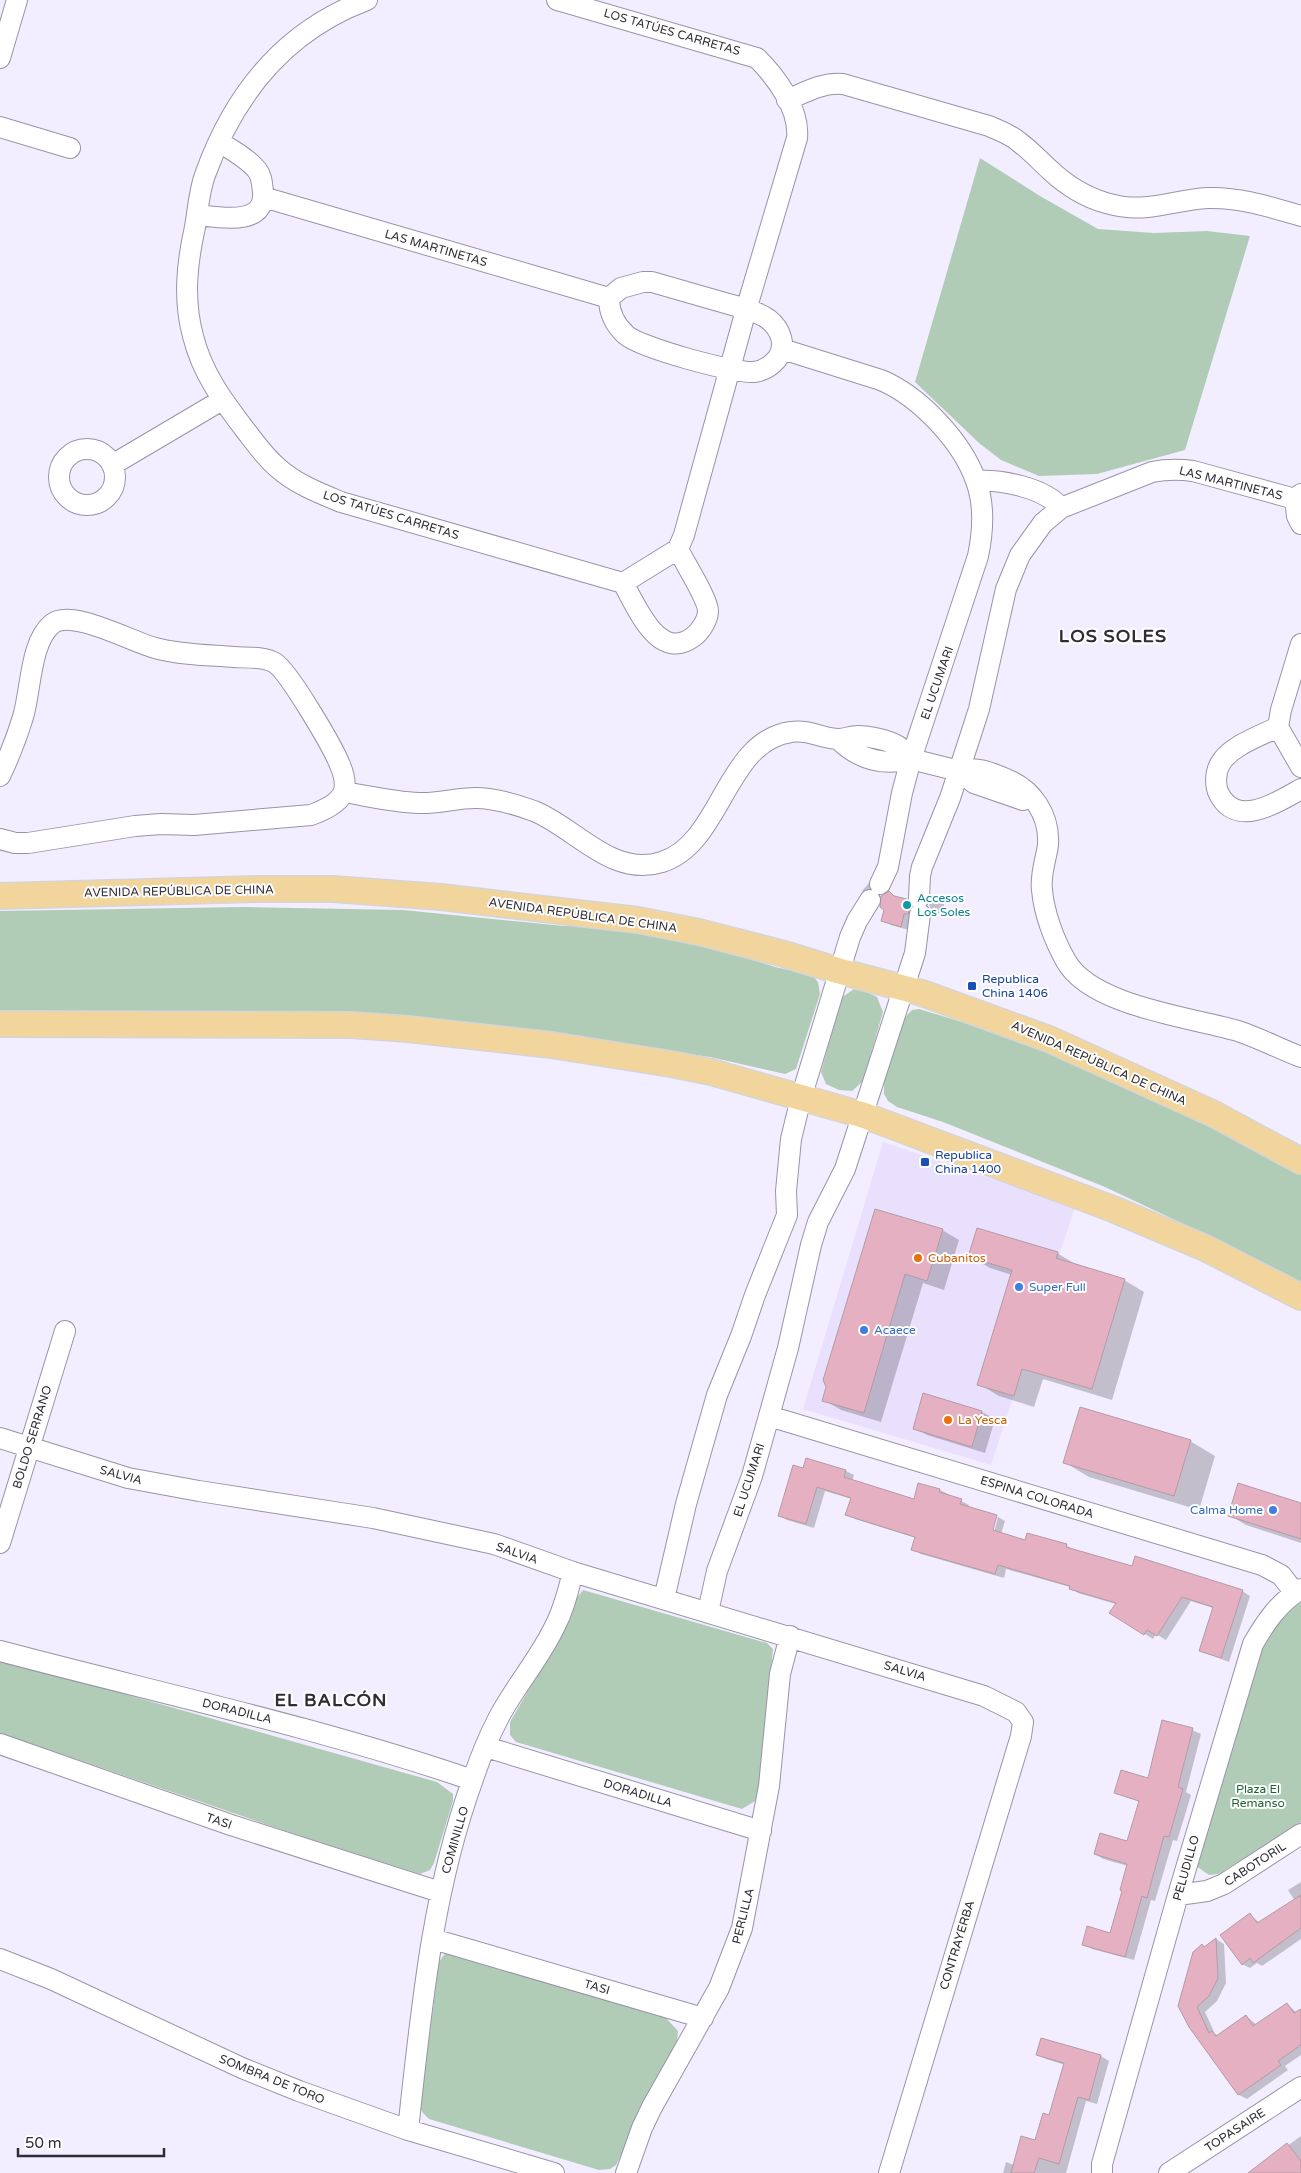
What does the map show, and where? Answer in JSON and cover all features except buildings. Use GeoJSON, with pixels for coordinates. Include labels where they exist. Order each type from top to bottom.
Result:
{"type":"FeatureCollection","features":[{"type":"Feature","properties":{"kind":"main road","name":"AVENIDA REPÚBLICA DE CHINA"},"geometry":{"type":"LineString","coordinates":[[0,896],[297,889],[441,897],[656,924],[747,944],[902,989],[922,993],[1049,1039],[1214,1114],[1301,1161]]}},
{"type":"Feature","properties":{"kind":"main road"},"geometry":{"type":"LineString","coordinates":[[0,1024],[351,1025],[408,1029],[551,1045],[711,1072],[863,1115],[1130,1216],[1206,1248],[1301,1297]]}},
{"type":"Feature","properties":{"kind":"street"},"geometry":{"type":"LineString","coordinates":[[0,58],[17,0]]}},
{"type":"Feature","properties":{"kind":"street","name":"LOS TATÚES CARRETAS"},"geometry":{"type":"LineString","coordinates":[[367,0],[330,7],[260,75],[233,111],[205,176],[187,273],[187,306],[192,335],[202,362],[222,400],[264,455],[279,469],[316,492],[341,502],[623,583]]}},
{"type":"Feature","properties":{"kind":"street","name":"LOS TATÚES CARRETAS"},"geometry":{"type":"LineString","coordinates":[[557,0],[757,58],[767,68],[787,100]]}},
{"type":"Feature","properties":{"kind":"street"},"geometry":{"type":"LineString","coordinates":[[678,549],[705,602],[708,612],[698,633],[684,642],[674,643],[666,642],[654,634],[623,583],[678,549],[684,535],[746,310],[797,138],[798,128],[787,100],[831,82],[989,126],[1007,133],[1020,142],[1070,186],[1106,203],[1126,207],[1150,208],[1206,198],[1225,199],[1262,205],[1301,216]]}},
{"type":"Feature","properties":{"kind":"street"},"geometry":{"type":"LineString","coordinates":[[0,127],[70,148]]}},
{"type":"Feature","properties":{"kind":"street"},"geometry":{"type":"LineString","coordinates":[[197,215],[240,218],[252,214],[259,207],[263,197],[259,171],[219,142]]}},
{"type":"Feature","properties":{"kind":"street","name":"LAS MARTINETAS"},"geometry":{"type":"LineString","coordinates":[[263,197],[609,298]]}},
{"type":"Feature","properties":{"kind":"street"},"geometry":{"type":"LineString","coordinates":[[652,282],[746,310],[767,318],[775,326],[781,336],[782,348],[777,359],[765,369],[747,372],[730,369],[636,342],[619,328],[614,320],[609,308],[609,298],[621,288],[630,284],[652,282]]}},
{"type":"Feature","properties":{"kind":"street"},"geometry":{"type":"LineString","coordinates":[[782,348],[865,374],[896,386],[913,398],[944,430],[954,442],[976,481],[1004,482],[1042,494],[1056,502],[1061,508]]}},
{"type":"Feature","properties":{"kind":"street"},"geometry":{"type":"LineString","coordinates":[[112,465],[222,400]]}},
{"type":"Feature","properties":{"kind":"street","name":"LAS MARTINETAS"},"geometry":{"type":"LineString","coordinates":[[959,771],[979,709],[1012,573],[1029,541],[1043,523],[1061,508],[1152,472],[1177,468],[1298,496],[1297,516],[1301,524]]}},
{"type":"Feature","properties":{"kind":"street","name":"EL UCUMARI"},"geometry":{"type":"LineString","coordinates":[[787,1215],[788,1165],[791,1139],[801,1098],[850,937],[857,921],[888,868],[902,793],[911,759],[978,556],[982,537],[982,513],[976,481]]}},
{"type":"Feature","properties":{"kind":"street"},"geometry":{"type":"LineString","coordinates":[[0,776],[24,714],[39,643],[45,631],[53,622],[62,619],[72,619],[163,650],[262,659],[277,665],[290,680],[335,755],[344,779],[344,792],[328,807],[305,816],[194,825],[161,824],[135,826],[28,843],[15,843],[0,839]]}},
{"type":"Feature","properties":{"kind":"street"},"geometry":{"type":"LineString","coordinates":[[1301,644],[1278,726],[1301,766]]}},
{"type":"Feature","properties":{"kind":"street"},"geometry":{"type":"LineString","coordinates":[[1278,726],[1234,750],[1220,763],[1216,774],[1217,790],[1222,800],[1233,808],[1246,812],[1259,810],[1301,789]]}},
{"type":"Feature","properties":{"kind":"street"},"geometry":{"type":"LineString","coordinates":[[344,792],[413,803],[473,798],[503,802],[536,812],[554,821],[587,845],[610,857],[638,865],[653,865],[664,862],[684,849],[708,820],[751,753],[777,735],[790,732],[817,733],[838,739],[858,756],[895,763],[911,759],[959,771],[974,783],[1015,796],[1040,810],[1047,838],[1041,888],[1044,904],[1060,949],[1070,967],[1082,981],[1106,995],[1241,1032],[1301,1057]]}},
{"type":"Feature","properties":{"kind":"street","name":"EL UCUMARI"},"geometry":{"type":"LineString","coordinates":[[708,1612],[718,1571],[752,1476],[769,1416],[788,1348],[818,1222],[846,1169],[915,953],[922,867],[959,771]]}},
{"type":"Feature","properties":{"kind":"street"},"geometry":{"type":"LineString","coordinates":[[664,1599],[700,1450],[717,1395],[787,1215],[818,1222]]}},
{"type":"Feature","properties":{"kind":"street","name":"BOLDO SERRANO"},"geometry":{"type":"LineString","coordinates":[[0,1543],[65,1331]]}},
{"type":"Feature","properties":{"kind":"street","name":"ESPINA COLORADA"},"geometry":{"type":"LineString","coordinates":[[769,1416],[1262,1565],[1281,1575],[1298,1591]]}},
{"type":"Feature","properties":{"kind":"street","name":"SALVIA"},"geometry":{"type":"LineString","coordinates":[[0,1438],[128,1478],[373,1518],[494,1544],[573,1572],[984,1696],[1000,1702],[1021,1717]]}},
{"type":"Feature","properties":{"kind":"street","name":"COMINILLO"},"geometry":{"type":"LineString","coordinates":[[408,2130],[440,1892],[472,1780],[500,1716],[555,1628],[564,1606],[573,1572]]}},
{"type":"Feature","properties":{"kind":"street","name":"PELUDILLO"},"geometry":{"type":"LineString","coordinates":[[1102,2169],[1178,1896],[1253,1644],[1264,1623],[1298,1591]]}},
{"type":"Feature","properties":{"kind":"street","name":"PERLILLA"},"geometry":{"type":"LineString","coordinates":[[626,2173],[642,2128],[652,2107],[719,1988],[742,1928],[770,1777],[780,1674],[790,1636]]}},
{"type":"Feature","properties":{"kind":"street","name":"DORADILLA"},"geometry":{"type":"LineString","coordinates":[[0,1651],[284,1723],[396,1755],[472,1780]]}},
{"type":"Feature","properties":{"kind":"street","name":"CONTRAYERBA"},"geometry":{"type":"LineString","coordinates":[[889,2173],[1020,1736],[1023,1722],[1021,1717]]}},
{"type":"Feature","properties":{"kind":"street","name":"TASI"},"geometry":{"type":"LineString","coordinates":[[0,1744],[230,1826],[440,1892]]}},
{"type":"Feature","properties":{"kind":"street","name":"DORADILLA"},"geometry":{"type":"LineString","coordinates":[[486,1747],[761,1831]]}},
{"type":"Feature","properties":{"kind":"street","name":"CABOTORIL"},"geometry":{"type":"LineString","coordinates":[[1178,1896],[1207,1891],[1224,1884],[1301,1834]]}},
{"type":"Feature","properties":{"kind":"street","name":"TASI"},"geometry":{"type":"LineString","coordinates":[[433,1938],[703,2018]]}},
{"type":"Feature","properties":{"kind":"street","name":"SOMBRA DE TORO"},"geometry":{"type":"LineString","coordinates":[[0,1958],[51,1979],[242,2068],[299,2091],[408,2130],[554,2173]]}},
{"type":"Feature","properties":{"kind":"street","name":"TOPASAIRE"},"geometry":{"type":"LineString","coordinates":[[1169,2173],[1301,2088]]}},
{"type":"Feature","properties":{"kind":"shaded area"},"geometry":{"type":"Polygon","coordinates":[[[883,1142],[1075,1207],[991,1465],[803,1409],[883,1142]]]}},
{"type":"Feature","properties":{"kind":"green space"},"geometry":{"type":"Polygon","coordinates":[[[980,158],[1040,196],[1098,229],[1154,233],[1207,231],[1250,236],[1185,450],[1097,474],[1039,476],[1001,460],[979,443],[915,382],[980,158]]]}},
{"type":"Feature","properties":{"kind":"green space"},"geometry":{"type":"Polygon","coordinates":[[[242,907],[403,910],[564,926],[624,927],[685,938],[775,967],[812,975],[818,982],[820,994],[796,1069],[785,1074],[710,1057],[604,1043],[526,1029],[388,1015],[0,1011],[0,911],[242,907]]]}},
{"type":"Feature","properties":{"kind":"green space"},"geometry":{"type":"Polygon","coordinates":[[[854,989],[865,991],[877,997],[883,1012],[863,1081],[852,1091],[839,1090],[826,1084],[821,1072],[841,998],[854,989]]]}},
{"type":"Feature","properties":{"kind":"green space"},"geometry":{"type":"Polygon","coordinates":[[[919,1009],[1029,1042],[1136,1086],[1301,1171],[1301,1285],[1232,1247],[1105,1187],[943,1122],[897,1107],[888,1101],[884,1094],[884,1083],[899,1028],[912,1010],[919,1009]]]}},
{"type":"Feature","properties":{"kind":"green space"},"geometry":{"type":"Polygon","coordinates":[[[583,1590],[767,1643],[773,1649],[759,1793],[755,1801],[742,1809],[516,1742],[510,1735],[510,1722],[555,1644],[576,1599],[583,1590]]]}},
{"type":"Feature","properties":{"kind":"green space","name":"Plaza El Remanso"},"geometry":{"type":"Polygon","coordinates":[[[1301,1602],[1301,1822],[1219,1874],[1209,1875],[1196,1866],[1262,1642],[1288,1611],[1301,1602]]]}},
{"type":"Feature","properties":{"kind":"green space"},"geometry":{"type":"Polygon","coordinates":[[[0,1659],[437,1782],[453,1794],[453,1801],[434,1863],[430,1870],[420,1874],[303,1837],[0,1733],[0,1659]]]}},
{"type":"Feature","properties":{"kind":"green space"},"geometry":{"type":"Polygon","coordinates":[[[446,1952],[666,2018],[678,2031],[677,2041],[616,2165],[610,2169],[599,2170],[429,2119],[423,2113],[420,2108],[439,1962],[446,1952]]]}},
{"type":"Feature","properties":{"kind":"place","name":"Accesos Los Soles"},"geometry":{"type":"Point","coordinates":[907,905]}},
{"type":"Feature","properties":{"kind":"place","name":"Republica China 1406"},"geometry":{"type":"Point","coordinates":[972,986]}},
{"type":"Feature","properties":{"kind":"place","name":"Republica China 1400"},"geometry":{"type":"Point","coordinates":[925,1162]}},
{"type":"Feature","properties":{"kind":"place","name":"Cubanitos"},"geometry":{"type":"Point","coordinates":[918,1258]}},
{"type":"Feature","properties":{"kind":"place","name":"Super Full"},"geometry":{"type":"Point","coordinates":[1019,1287]}},
{"type":"Feature","properties":{"kind":"place","name":"Acaece"},"geometry":{"type":"Point","coordinates":[864,1330]}},
{"type":"Feature","properties":{"kind":"place","name":"La Yesca"},"geometry":{"type":"Point","coordinates":[948,1420]}},
{"type":"Feature","properties":{"kind":"place","name":"Calma Home"},"geometry":{"type":"Point","coordinates":[1273,1510]}},
{"type":"Feature","properties":{"kind":"district","name":"LOS SOLES"},"geometry":{"type":"Point","coordinates":[1113,636]}},
{"type":"Feature","properties":{"kind":"district","name":"EL BALCÓN"},"geometry":{"type":"Point","coordinates":[331,1700]}}]}
